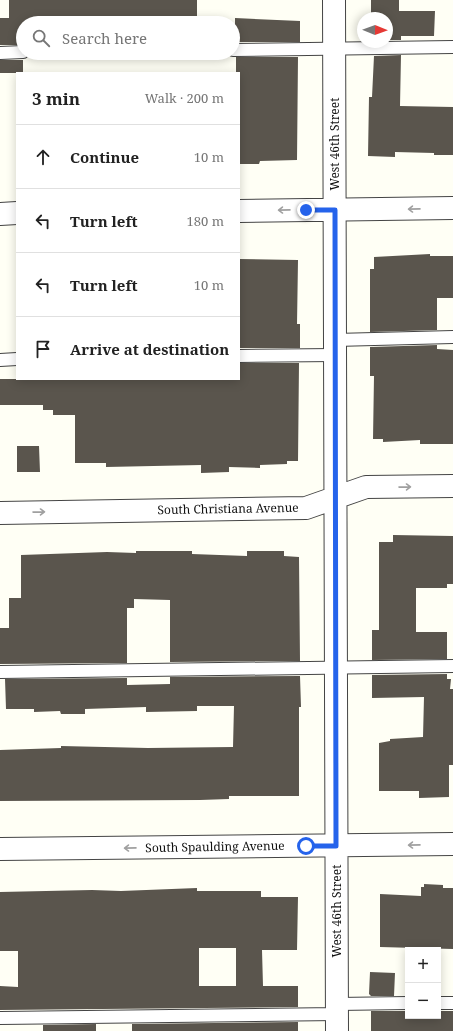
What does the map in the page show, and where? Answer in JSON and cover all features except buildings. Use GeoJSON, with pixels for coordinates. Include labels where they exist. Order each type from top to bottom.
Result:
{"type":"FeatureCollection","features":[{"type":"Feature","properties":{"kind":"street","name":"West 46th Street"},"geometry":{"type":"LineString","coordinates":[[334,0],[337,1016]]}},
{"type":"Feature","properties":{"kind":"street"},"geometry":{"type":"LineString","coordinates":[[240,211],[453,208]]}},
{"type":"Feature","properties":{"kind":"street"},"geometry":{"type":"LineString","coordinates":[[0,214],[16,213]]}},
{"type":"Feature","properties":{"kind":"street","name":"South Christiana Avenue"},"geometry":{"type":"LineString","coordinates":[[0,513],[306,508],[366,487],[453,486]]}},
{"type":"Feature","properties":{"kind":"street","name":"South Spaulding Avenue"},"geometry":{"type":"LineString","coordinates":[[0,849],[453,844]]}},
{"type":"Feature","properties":{"kind":"lane"},"geometry":{"type":"LineString","coordinates":[[240,50],[453,47]]}},
{"type":"Feature","properties":{"kind":"lane"},"geometry":{"type":"LineString","coordinates":[[0,53],[16,52]]}},
{"type":"Feature","properties":{"kind":"lane"},"geometry":{"type":"LineString","coordinates":[[240,356],[453,338]]}},
{"type":"Feature","properties":{"kind":"lane"},"geometry":{"type":"LineString","coordinates":[[0,360],[16,359]]}},
{"type":"Feature","properties":{"kind":"lane"},"geometry":{"type":"LineString","coordinates":[[0,672],[453,666]]}},
{"type":"Feature","properties":{"kind":"lane"},"geometry":{"type":"LineString","coordinates":[[441,1003],[453,1003]]}},
{"type":"Feature","properties":{"kind":"lane"},"geometry":{"type":"LineString","coordinates":[[0,1018],[337,1016],[405,1004]]}},
{"type":"Feature","properties":{"kind":"route"},"geometry":{"type":"LineString","coordinates":[[306,210],[335,210],[336,846],[306,846]]}}]}
